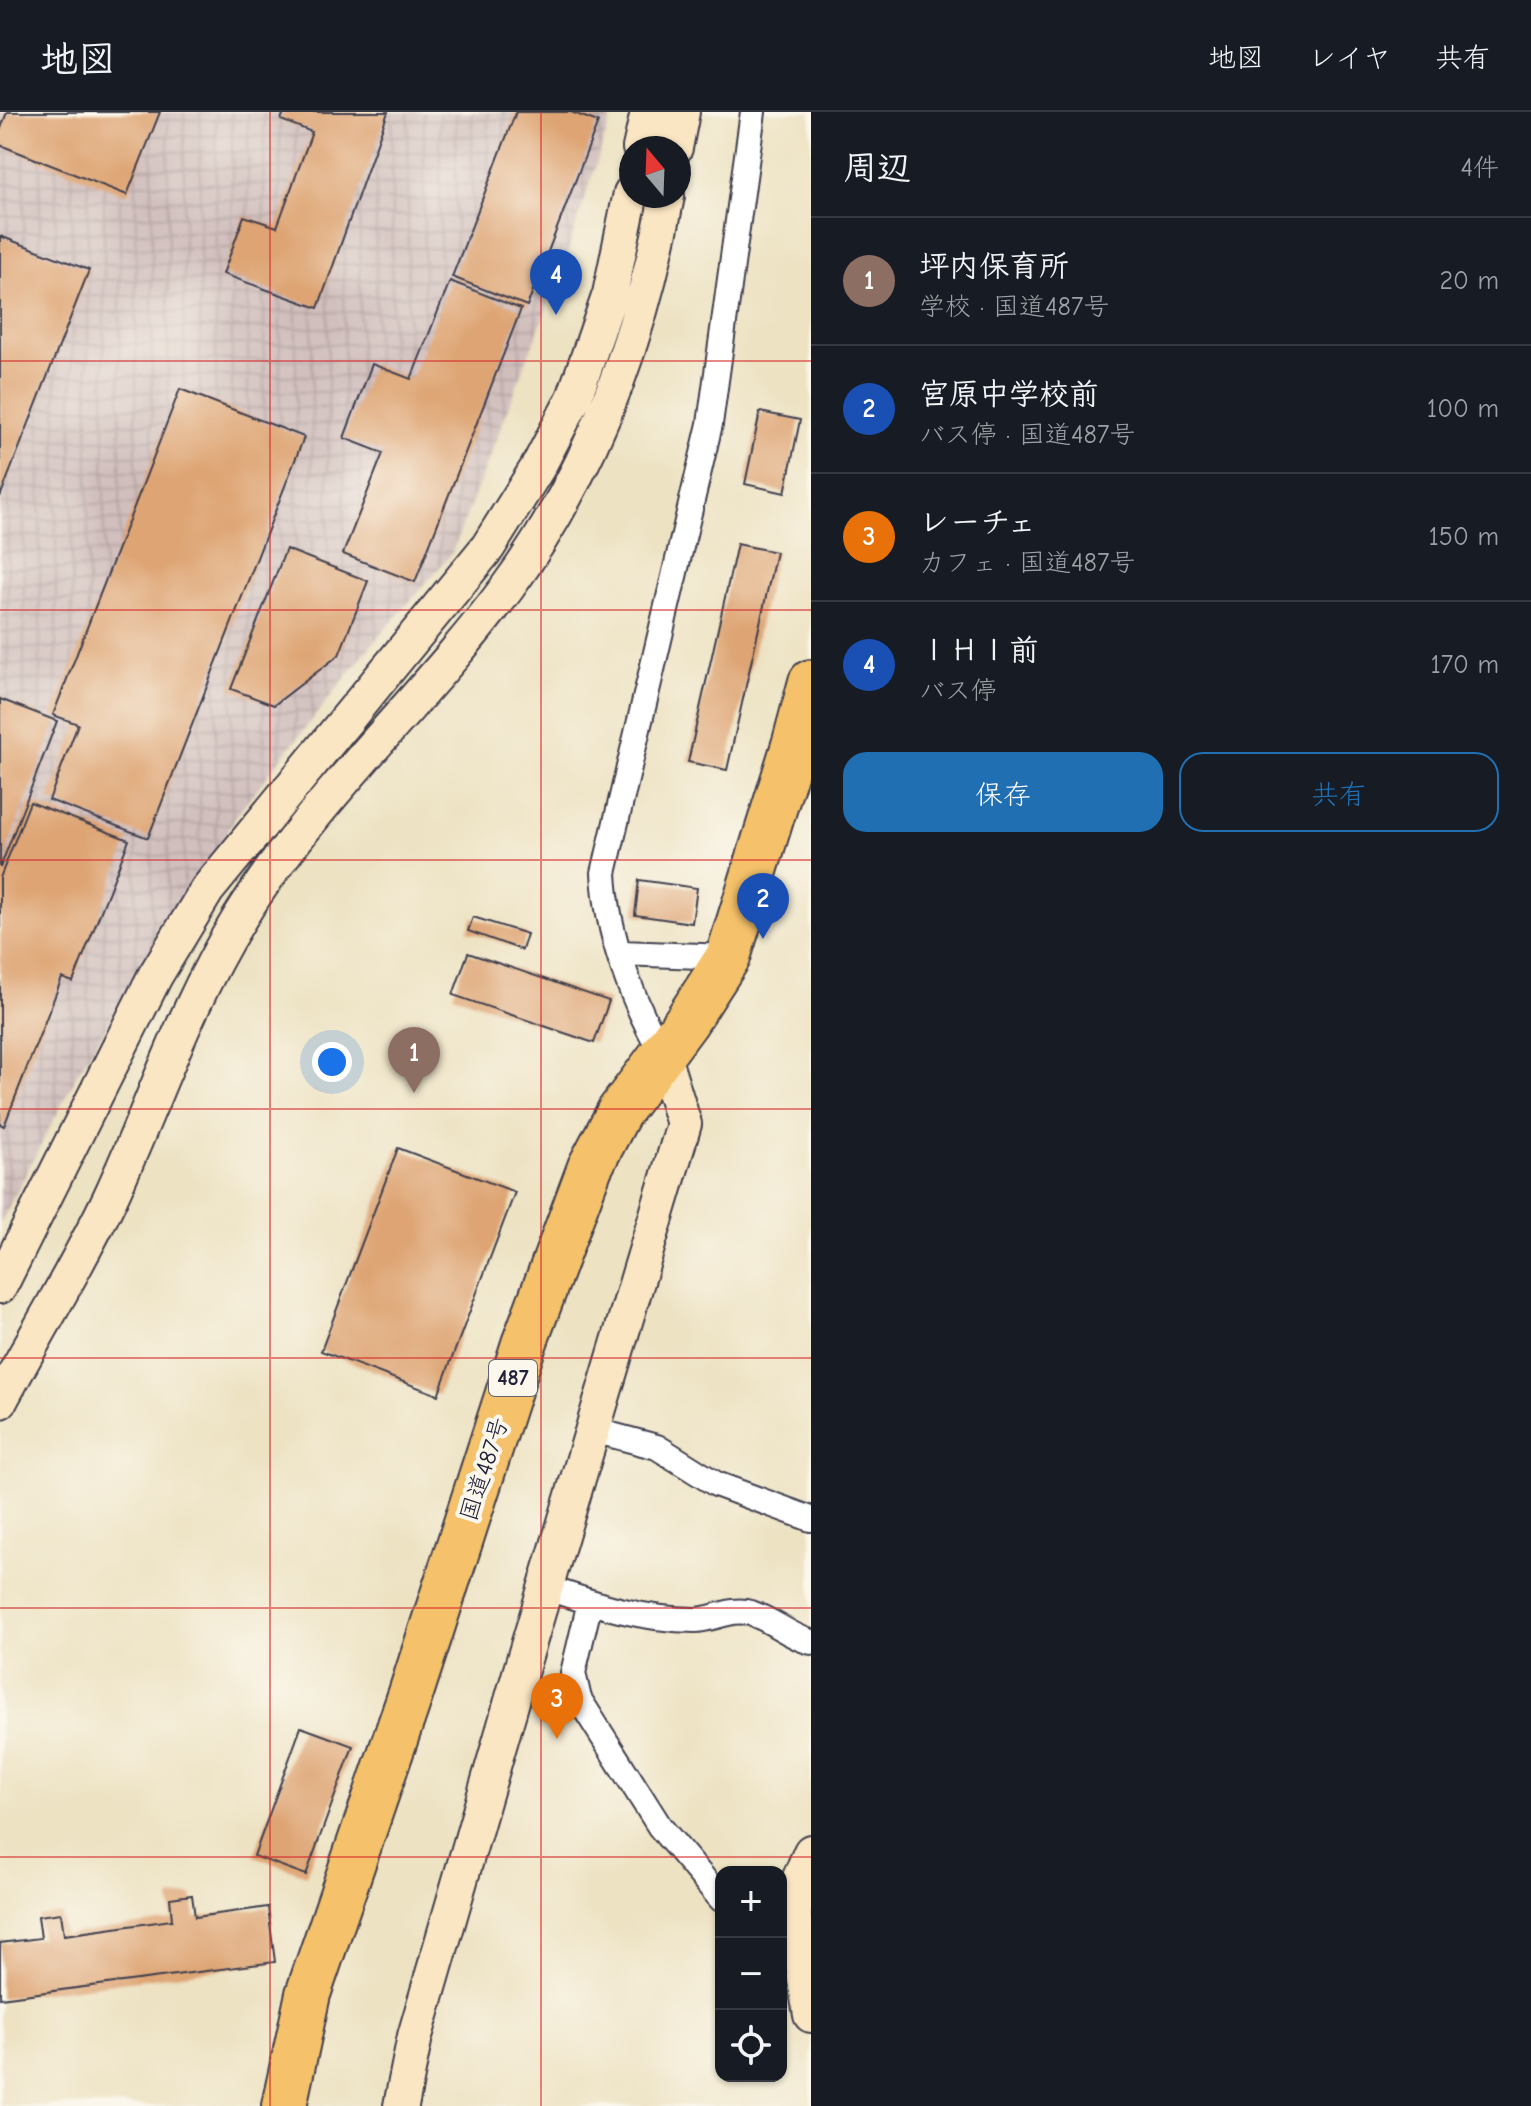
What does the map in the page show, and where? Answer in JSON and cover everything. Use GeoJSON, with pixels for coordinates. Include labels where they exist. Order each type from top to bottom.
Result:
{"type":"FeatureCollection","features":[{"type":"Feature","properties":{"kind":"highway","name":"国道487号"},"geometry":{"type":"LineString","coordinates":[[284,2106],[308,1994],[411,1693],[524,1344],[590,1167],[619,1112],[686,1022],[728,957],[811,682]]}},
{"type":"Feature","properties":{"kind":"street"},"geometry":{"type":"LineString","coordinates":[[643,136],[648,112]]}},
{"type":"Feature","properties":{"kind":"street"},"geometry":{"type":"LineString","coordinates":[[677,136],[682,112]]}},
{"type":"Feature","properties":{"kind":"street"},"geometry":{"type":"LineString","coordinates":[[401,2106],[415,2036],[684,1124],[662,1053],[641,1016],[606,907],[604,873],[710,424],[753,112]]}},
{"type":"Feature","properties":{"kind":"street"},"geometry":{"type":"LineString","coordinates":[[0,1286],[155,976],[207,890],[488,547],[538,467],[574,398],[610,294],[628,208]]}},
{"type":"Feature","properties":{"kind":"street"},"geometry":{"type":"LineString","coordinates":[[0,1401],[109,1200],[208,971],[241,916],[293,843],[508,587],[558,509],[600,427],[629,353],[654,266],[665,208]]}},
{"type":"Feature","properties":{"kind":"street"},"geometry":{"type":"LineString","coordinates":[[621,953],[728,957]]}},
{"type":"Feature","properties":{"kind":"street"},"geometry":{"type":"LineString","coordinates":[[593,1430],[657,1447],[716,1484],[811,1519]]}},
{"type":"Feature","properties":{"kind":"street"},"geometry":{"type":"LineString","coordinates":[[545,1587],[622,1612],[698,1621],[730,1612],[749,1612],[795,1638],[811,1642]]}},
{"type":"Feature","properties":{"kind":"street"},"geometry":{"type":"LineString","coordinates":[[590,1602],[573,1673],[579,1699],[660,1827],[715,1892]]}},
{"type":"Feature","properties":{"kind":"street"},"geometry":{"type":"LineString","coordinates":[[811,1852],[799,1880],[794,1916],[793,1971],[811,2015]]}},
{"type":"Feature","properties":{"kind":"shaded area"},"geometry":{"type":"Polygon","coordinates":[[[0,112],[613,112],[563,266],[452,553],[368,649],[241,809],[79,1071],[0,1224],[0,112]]]}},
{"type":"Feature","properties":{"kind":"building"},"geometry":{"type":"Polygon","coordinates":[[[7,112],[160,112],[127,195],[0,145],[0,131],[7,112]]]}},
{"type":"Feature","properties":{"kind":"building"},"geometry":{"type":"Polygon","coordinates":[[[284,112],[388,112],[318,308],[223,274],[244,216],[277,227],[312,132],[281,120],[284,112]]]}},
{"type":"Feature","properties":{"kind":"building"},"geometry":{"type":"Polygon","coordinates":[[[516,112],[571,112],[598,122],[527,306],[452,277],[516,112]]]}},
{"type":"Feature","properties":{"kind":"building"},"geometry":{"type":"Polygon","coordinates":[[[0,236],[89,270],[0,497],[0,236]]]}},
{"type":"Feature","properties":{"kind":"building"},"geometry":{"type":"Polygon","coordinates":[[[450,281],[521,309],[415,582],[343,554],[383,453],[344,438],[372,364],[411,379],[450,281]]]}},
{"type":"Feature","properties":{"kind":"building"},"geometry":{"type":"Polygon","coordinates":[[[180,389],[304,437],[148,838],[49,800],[78,724],[53,715],[180,389]]]}},
{"type":"Feature","properties":{"kind":"building"},"geometry":{"type":"Polygon","coordinates":[[[760,412],[800,420],[785,493],[745,484],[760,412]]]}},
{"type":"Feature","properties":{"kind":"building"},"geometry":{"type":"Polygon","coordinates":[[[737,544],[776,552],[727,770],[688,762],[737,544]]]}},
{"type":"Feature","properties":{"kind":"building"},"geometry":{"type":"Polygon","coordinates":[[[286,549],[368,581],[339,655],[274,705],[231,689],[286,549]]]}},
{"type":"Feature","properties":{"kind":"building"},"geometry":{"type":"Polygon","coordinates":[[[0,699],[57,721],[0,868],[0,699]]]}},
{"type":"Feature","properties":{"kind":"building"},"geometry":{"type":"Polygon","coordinates":[[[30,802],[129,840],[73,982],[62,978],[4,1126],[0,1124],[0,878],[30,802]]]}},
{"type":"Feature","properties":{"kind":"building"},"geometry":{"type":"Polygon","coordinates":[[[639,880],[697,888],[692,923],[635,915],[639,880]]]}},
{"type":"Feature","properties":{"kind":"building"},"geometry":{"type":"Polygon","coordinates":[[[473,917],[527,934],[522,950],[468,931],[473,917]]]}},
{"type":"Feature","properties":{"kind":"building"},"geometry":{"type":"Polygon","coordinates":[[[468,953],[609,1001],[594,1043],[453,995],[468,953]]]}},
{"type":"Feature","properties":{"kind":"building"},"geometry":{"type":"Polygon","coordinates":[[[398,1148],[515,1192],[438,1395],[321,1351],[398,1148]]]}},
{"type":"Feature","properties":{"kind":"building"},"geometry":{"type":"Polygon","coordinates":[[[301,1727],[353,1746],[306,1875],[254,1856],[301,1727]]]}},
{"type":"Feature","properties":{"kind":"building"},"geometry":{"type":"Polygon","coordinates":[[[192,1895],[195,1917],[268,1907],[275,1962],[0,1998],[0,1943],[41,1938],[38,1916],[61,1913],[64,1935],[172,1920],[170,1898],[192,1895]]]}},
{"type":"Feature","properties":{"kind":"place","name":"ＩＨＩ前"},"geometry":{"type":"Point","coordinates":[556,315]}},
{"type":"Feature","properties":{"kind":"place","name":"宮原中学校前"},"geometry":{"type":"Point","coordinates":[763,939]}},
{"type":"Feature","properties":{"kind":"place","name":"坪内保育所"},"geometry":{"type":"Point","coordinates":[414,1093]}},
{"type":"Feature","properties":{"kind":"place","name":"レーチェ"},"geometry":{"type":"Point","coordinates":[557,1739]}}]}
